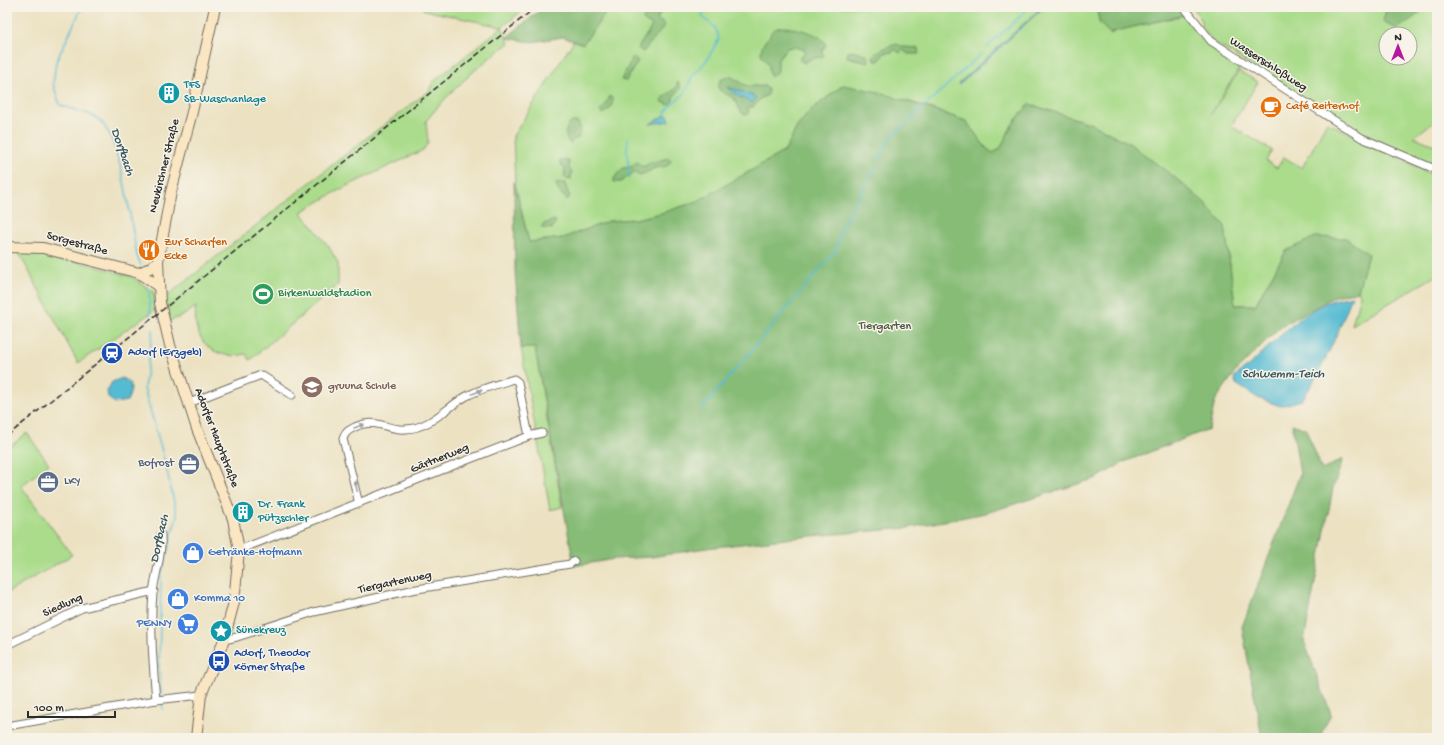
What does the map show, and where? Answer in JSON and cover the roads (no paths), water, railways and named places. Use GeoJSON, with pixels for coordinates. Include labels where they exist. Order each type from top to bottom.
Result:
{"type":"FeatureCollection","features":[{"type":"Feature","properties":{"kind":"street","name":"Neukirchner Straße"},"geometry":{"type":"LineString","coordinates":[[158,261],[171,192],[192,112],[214,7]]}},
{"type":"Feature","properties":{"kind":"street","name":"Wasserschloßweg"},"geometry":{"type":"LineString","coordinates":[[1184,7],[1211,41],[1311,106],[1362,138],[1437,170]]}},
{"type":"Feature","properties":{"kind":"street","name":"Sorgestraße"},"geometry":{"type":"LineString","coordinates":[[7,247],[42,248],[139,273],[158,286]]}},
{"type":"Feature","properties":{"kind":"street"},"geometry":{"type":"LineString","coordinates":[[139,273],[150,268],[158,261]]}},
{"type":"Feature","properties":{"kind":"street","name":"Adorfer Hauptstraße"},"geometry":{"type":"LineString","coordinates":[[158,261],[158,286],[167,333],[189,403],[228,505],[239,550],[234,602],[224,640],[201,695],[196,738]]}},
{"type":"Feature","properties":{"kind":"street"},"geometry":{"type":"LineString","coordinates":[[189,403],[261,375],[292,395]]}},
{"type":"Feature","properties":{"kind":"street"},"geometry":{"type":"LineString","coordinates":[[359,504],[343,439],[347,431],[355,427],[372,422],[406,429],[417,426],[437,418],[465,397],[514,379],[518,382],[529,436]]}},
{"type":"Feature","properties":{"kind":"street","name":"Gärtnerweg"},"geometry":{"type":"LineString","coordinates":[[239,550],[529,436],[542,433]]}},
{"type":"Feature","properties":{"kind":"street"},"geometry":{"type":"LineString","coordinates":[[156,700],[151,648],[154,591],[162,546],[161,535]]}},
{"type":"Feature","properties":{"kind":"street","name":"Tiergartenweg"},"geometry":{"type":"LineString","coordinates":[[224,640],[237,638],[314,612],[411,590],[570,564],[574,561]]}},
{"type":"Feature","properties":{"kind":"street","name":"Siedlung"},"geometry":{"type":"LineString","coordinates":[[7,645],[82,608],[154,591]]}},
{"type":"Feature","properties":{"kind":"street"},"geometry":{"type":"LineString","coordinates":[[7,726],[156,700],[201,695]]}},
{"type":"Feature","properties":{"kind":"water"},"geometry":{"type":"Polygon","coordinates":[[[1042,7],[1044,7],[959,85],[958,84],[1042,7]]]}},
{"type":"Feature","properties":{"kind":"water"},"geometry":{"type":"Polygon","coordinates":[[[1116,7],[1134,7],[1134,9],[1132,11],[1116,13],[1116,7]]]}},
{"type":"Feature","properties":{"kind":"water"},"geometry":{"type":"Polygon","coordinates":[[[728,87],[756,97],[752,103],[736,95],[728,87]]]}},
{"type":"Feature","properties":{"kind":"water"},"geometry":{"type":"Polygon","coordinates":[[[665,115],[669,117],[670,121],[650,124],[665,115]]]}},
{"type":"Feature","properties":{"kind":"water","name":"Schwemm-Teich"},"geometry":{"type":"Polygon","coordinates":[[[1352,296],[1330,350],[1302,400],[1280,406],[1258,398],[1236,384],[1234,377],[1302,317],[1328,302],[1352,296]]]}},
{"type":"Feature","properties":{"kind":"water"},"geometry":{"type":"Polygon","coordinates":[[[122,378],[130,383],[130,394],[127,401],[115,403],[108,398],[107,391],[112,382],[122,378]]]}},
{"type":"Feature","properties":{"kind":"waterway","name":"Dorfbach"},"geometry":{"type":"LineString","coordinates":[[82,7],[56,62],[53,84],[60,105],[94,116],[106,129],[119,162],[137,256],[141,265]]}},
{"type":"Feature","properties":{"kind":"waterway"},"geometry":{"type":"LineString","coordinates":[[665,113],[672,104],[684,94],[692,77],[706,61],[719,39],[715,27],[702,17],[705,7]]}},
{"type":"Feature","properties":{"kind":"waterway"},"geometry":{"type":"LineString","coordinates":[[987,47],[1030,7]]}},
{"type":"Feature","properties":{"kind":"waterway"},"geometry":{"type":"LineString","coordinates":[[879,159],[891,137],[981,54]]}},
{"type":"Feature","properties":{"kind":"waterway"},"geometry":{"type":"LineString","coordinates":[[628,136],[627,150],[629,177]]}},
{"type":"Feature","properties":{"kind":"waterway"},"geometry":{"type":"LineString","coordinates":[[702,409],[836,250],[841,229],[876,166]]}},
{"type":"Feature","properties":{"kind":"waterway","name":"Dorfbach"},"geometry":{"type":"LineString","coordinates":[[149,288],[150,315]]}},
{"type":"Feature","properties":{"kind":"waterway","name":"Dorfbach"},"geometry":{"type":"LineString","coordinates":[[153,330],[144,388],[165,462],[177,516],[161,575],[159,669],[161,697]]}},
{"type":"Feature","properties":{"kind":"waterway","name":"Dorfbach"},"geometry":{"type":"LineString","coordinates":[[162,703],[163,709]]}},
{"type":"Feature","properties":{"kind":"railway"},"geometry":{"type":"LineString","coordinates":[[7,436],[536,7]]}},
{"type":"Feature","properties":{"kind":"place","name":"TFS SB-Waschanlage"},"geometry":{"type":"Point","coordinates":[169,93]}},
{"type":"Feature","properties":{"kind":"place","name":"Café Reiterhof"},"geometry":{"type":"Point","coordinates":[1271,107]}},
{"type":"Feature","properties":{"kind":"place","name":"Zur Scharfen Ecke"},"geometry":{"type":"Point","coordinates":[149,250]}},
{"type":"Feature","properties":{"kind":"place","name":"Birkenwaldstadion"},"geometry":{"type":"Point","coordinates":[263,294]}},
{"type":"Feature","properties":{"kind":"place","name":"Adorf (Erzgeb)"},"geometry":{"type":"Point","coordinates":[112,353]}},
{"type":"Feature","properties":{"kind":"place","name":"gruuna Schule"},"geometry":{"type":"Point","coordinates":[312,387]}},
{"type":"Feature","properties":{"kind":"place","name":"Bofrost"},"geometry":{"type":"Point","coordinates":[189,464]}},
{"type":"Feature","properties":{"kind":"place","name":"LKY"},"geometry":{"type":"Point","coordinates":[48,482]}},
{"type":"Feature","properties":{"kind":"place","name":"Dr. Frank Pützschler"},"geometry":{"type":"Point","coordinates":[243,512]}},
{"type":"Feature","properties":{"kind":"place","name":"Getränke-Hofmann"},"geometry":{"type":"Point","coordinates":[193,553]}},
{"type":"Feature","properties":{"kind":"place","name":"Komma 10"},"geometry":{"type":"Point","coordinates":[178,599]}},
{"type":"Feature","properties":{"kind":"place","name":"PENNY"},"geometry":{"type":"Point","coordinates":[188,624]}},
{"type":"Feature","properties":{"kind":"place","name":"Sünekreuz"},"geometry":{"type":"Point","coordinates":[221,631]}},
{"type":"Feature","properties":{"kind":"place","name":"Adorf, Theodor Körner Straße"},"geometry":{"type":"Point","coordinates":[219,661]}},
{"type":"Feature","properties":{"kind":"park label","name":"Tiergarten"},"geometry":{"type":"Point","coordinates":[885,327]}}]}
